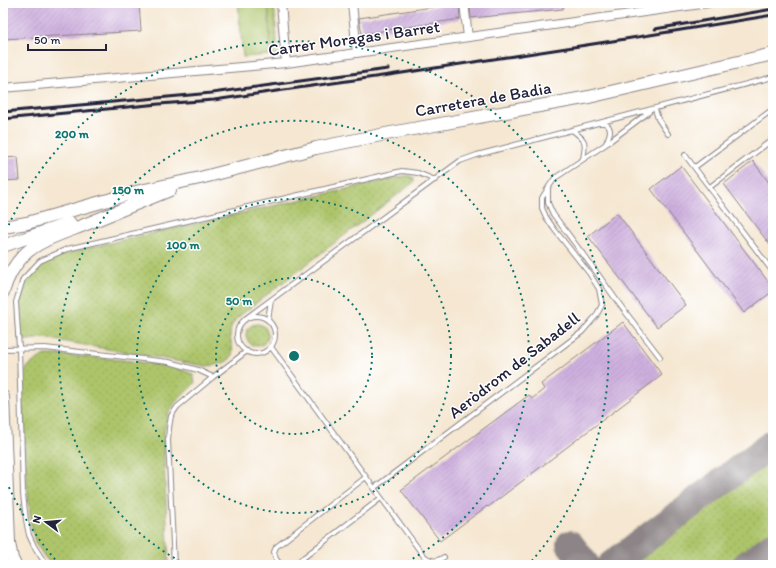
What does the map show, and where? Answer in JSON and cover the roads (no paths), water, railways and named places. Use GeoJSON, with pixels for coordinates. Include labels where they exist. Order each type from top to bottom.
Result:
{"type":"FeatureCollection","features":[{"type":"Feature","properties":{"kind":"street"},"geometry":{"type":"LineString","coordinates":[[281,3],[286,63]]}},
{"type":"Feature","properties":{"kind":"street"},"geometry":{"type":"LineString","coordinates":[[352,3],[357,53]]}},
{"type":"Feature","properties":{"kind":"street"},"geometry":{"type":"LineString","coordinates":[[464,3],[468,37]]}},
{"type":"Feature","properties":{"kind":"street","name":"Carrer Moragas i Barret"},"geometry":{"type":"LineString","coordinates":[[3,88],[286,63],[468,37],[655,7],[708,3]]}},
{"type":"Feature","properties":{"kind":"street","name":"Carretera de Badia"},"geometry":{"type":"LineString","coordinates":[[200,178],[316,148],[589,97],[773,54]]}},
{"type":"Feature","properties":{"kind":"street"},"geometry":{"type":"LineString","coordinates":[[3,227],[27,223],[140,191],[200,178]]}},
{"type":"Feature","properties":{"kind":"street"},"geometry":{"type":"LineString","coordinates":[[3,246],[200,178]]}},
{"type":"Feature","properties":{"kind":"street"},"geometry":{"type":"LineString","coordinates":[[3,292],[12,270],[25,254],[40,244],[200,178]]}},
{"type":"Feature","properties":{"kind":"street"},"geometry":{"type":"LineString","coordinates":[[3,391],[9,543],[12,559],[15,565]]}},
{"type":"Feature","properties":{"kind":"lane"},"geometry":{"type":"LineString","coordinates":[[245,319],[250,316],[257,316],[268,320],[272,324],[275,336],[274,341],[271,347],[266,351],[253,353],[242,347],[239,342],[238,329],[245,319],[460,161],[477,155],[773,77]]}},
{"type":"Feature","properties":{"kind":"lane"},"geometry":{"type":"LineString","coordinates":[[655,109],[658,118],[668,134]]}},
{"type":"Feature","properties":{"kind":"lane"},"geometry":{"type":"LineString","coordinates":[[695,167],[773,109]]}},
{"type":"Feature","properties":{"kind":"lane"},"geometry":{"type":"LineString","coordinates":[[650,110],[606,144],[555,178],[548,188],[547,197],[553,214],[597,272],[620,306],[660,357]]}},
{"type":"Feature","properties":{"kind":"lane"},"geometry":{"type":"LineString","coordinates":[[602,122],[608,124],[610,127],[611,134],[606,144]]}},
{"type":"Feature","properties":{"kind":"lane"},"geometry":{"type":"LineString","coordinates":[[572,130],[584,141],[585,146],[583,159]]}},
{"type":"Feature","properties":{"kind":"lane"},"geometry":{"type":"LineString","coordinates":[[710,187],[773,139]]}},
{"type":"Feature","properties":{"kind":"lane"},"geometry":{"type":"LineString","coordinates":[[685,155],[773,272]]}},
{"type":"Feature","properties":{"kind":"lane"},"geometry":{"type":"LineString","coordinates":[[48,565],[34,546],[29,535],[26,520],[23,494],[19,348],[16,302],[23,280],[40,261],[67,249],[402,171],[418,173],[435,180]]}},
{"type":"Feature","properties":{"kind":"lane","name":"Aeròdrom de Sabadell"},"geometry":{"type":"LineString","coordinates":[[374,488],[582,332],[596,316],[602,305],[599,290],[590,273],[546,218],[542,208],[542,198],[548,188]]}},
{"type":"Feature","properties":{"kind":"lane"},"geometry":{"type":"LineString","coordinates":[[268,320],[271,300]]}},
{"type":"Feature","properties":{"kind":"lane"},"geometry":{"type":"LineString","coordinates":[[271,347],[423,555],[434,561],[444,557]]}},
{"type":"Feature","properties":{"kind":"lane"},"geometry":{"type":"LineString","coordinates":[[3,349],[45,348],[169,362],[198,370],[213,377]]}},
{"type":"Feature","properties":{"kind":"lane"},"geometry":{"type":"LineString","coordinates":[[174,565],[168,440],[172,416],[177,407],[247,351]]}},
{"type":"Feature","properties":{"kind":"lane"},"geometry":{"type":"LineString","coordinates":[[281,565],[276,559],[274,552],[276,548],[366,477]]}},
{"type":"Feature","properties":{"kind":"lane"},"geometry":{"type":"LineString","coordinates":[[294,565],[381,498]]}},
{"type":"Feature","properties":{"kind":"railway"},"geometry":{"type":"LineString","coordinates":[[655,29],[773,9]]}},
{"type":"Feature","properties":{"kind":"railway"},"geometry":{"type":"LineString","coordinates":[[3,119],[214,100],[389,75],[773,15]]}},
{"type":"Feature","properties":{"kind":"railway"},"geometry":{"type":"LineString","coordinates":[[3,112],[212,93],[388,69]]}}]}
